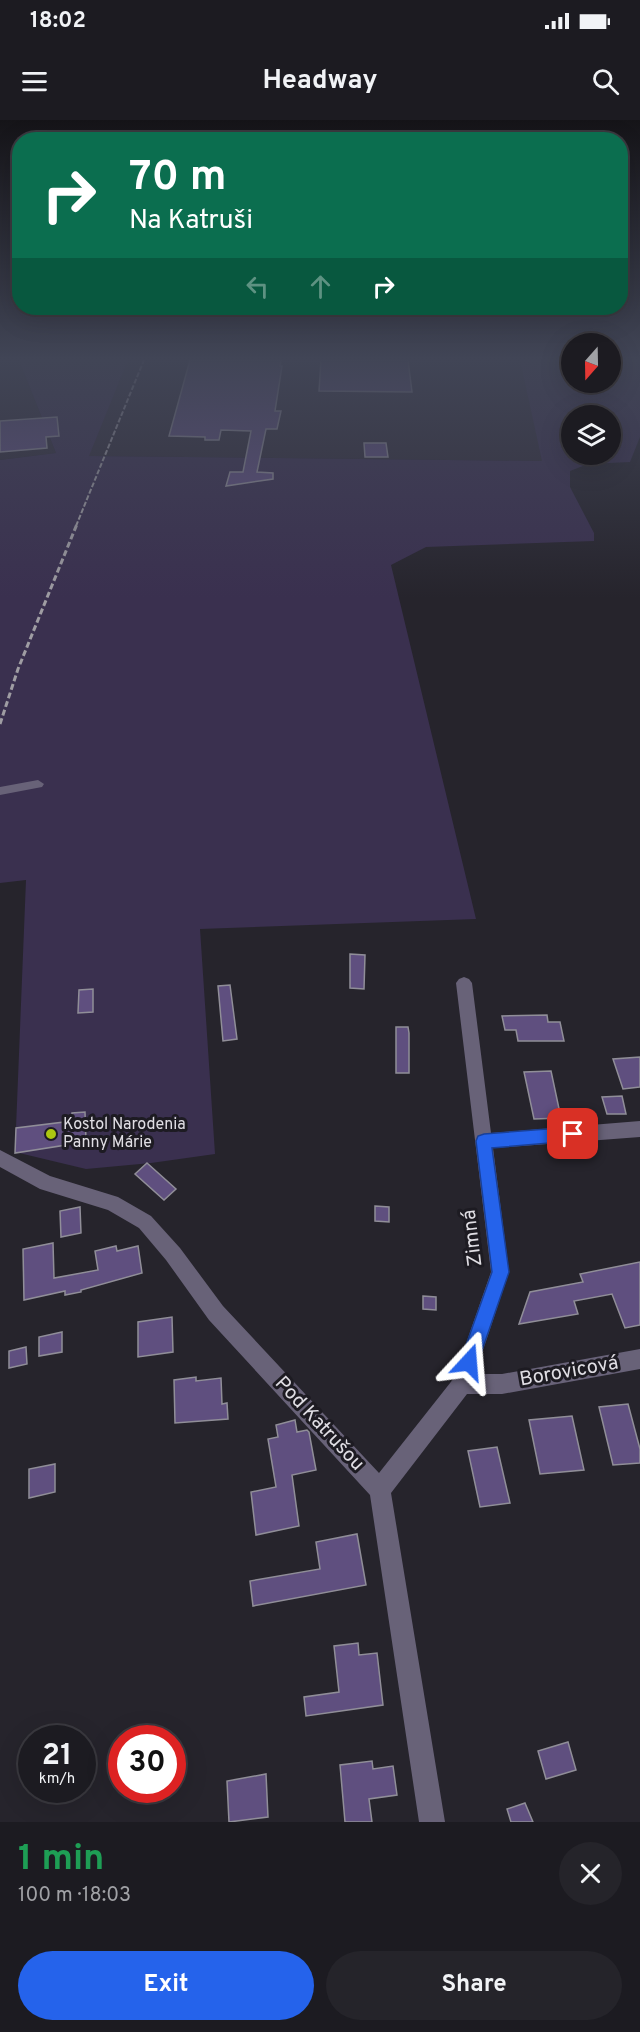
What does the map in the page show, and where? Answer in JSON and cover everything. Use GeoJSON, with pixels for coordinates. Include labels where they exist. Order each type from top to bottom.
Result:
{"type":"FeatureCollection","features":[{"type":"Feature","properties":{"kind":"street"},"geometry":{"type":"LineString","coordinates":[[0,791],[39,784]]}},
{"type":"Feature","properties":{"kind":"street","name":"Zimná"},"geometry":{"type":"LineString","coordinates":[[380,1490],[462,1384],[500,1272],[464,983]]}},
{"type":"Feature","properties":{"kind":"street"},"geometry":{"type":"LineString","coordinates":[[484,1141],[640,1128]]}},
{"type":"Feature","properties":{"kind":"street","name":"Pod Katrušou"},"geometry":{"type":"LineString","coordinates":[[0,1158],[46,1183],[112,1203],[146,1222],[173,1254],[216,1313],[380,1490]]}},
{"type":"Feature","properties":{"kind":"street","name":"Borovicová"},"geometry":{"type":"LineString","coordinates":[[462,1384],[502,1384],[640,1359]]}},
{"type":"Feature","properties":{"kind":"street"},"geometry":{"type":"LineString","coordinates":[[380,1490],[432,1822]]}},
{"type":"Feature","properties":{"kind":"shaded area"},"geometry":{"type":"Polygon","coordinates":[[[0,439],[51,439],[56,453],[0,460],[0,439]]]}},
{"type":"Feature","properties":{"kind":"shaded area"},"geometry":{"type":"Polygon","coordinates":[[[51,439],[96,439],[89,456],[542,461],[537,439],[561,439],[561,465],[585,465],[570,471],[570,487],[594,533],[594,541],[426,547],[391,565],[476,919],[200,929],[215,1154],[86,1169],[15,1152],[86,1140],[85,1112],[73,1113],[72,1124],[16,1128],[26,880],[0,883],[0,460],[56,453],[51,439]]]}},
{"type":"Feature","properties":{"kind":"shaded area"},"geometry":{"type":"Polygon","coordinates":[[[95,439],[538,439],[543,461],[88,456],[95,439]]]}},
{"type":"Feature","properties":{"kind":"shaded area"},"geometry":{"type":"Polygon","coordinates":[[[621,439],[639,439],[630,462],[621,462],[621,439]]]}},
{"type":"Feature","properties":{"kind":"building"},"geometry":{"type":"Polygon","coordinates":[[[0,439],[46,439],[47,448],[0,452],[0,439]]]}},
{"type":"Feature","properties":{"kind":"building"},"geometry":{"type":"Polygon","coordinates":[[[249,439],[264,439],[257,472],[273,473],[273,479],[226,486],[230,472],[243,472],[249,439]]]}},
{"type":"Feature","properties":{"kind":"building"},"geometry":{"type":"Polygon","coordinates":[[[364,443],[386,443],[388,457],[365,457],[364,443]]]}},
{"type":"Feature","properties":{"kind":"building"},"geometry":{"type":"Polygon","coordinates":[[[350,954],[365,955],[364,989],[350,988],[350,954]]]}},
{"type":"Feature","properties":{"kind":"building"},"geometry":{"type":"Polygon","coordinates":[[[230,985],[237,1039],[223,1041],[218,986],[230,985]]]}},
{"type":"Feature","properties":{"kind":"building"},"geometry":{"type":"Polygon","coordinates":[[[93,989],[93,1012],[78,1013],[79,990],[93,989]]]}},
{"type":"Feature","properties":{"kind":"building"},"geometry":{"type":"Polygon","coordinates":[[[547,1015],[548,1022],[560,1022],[564,1041],[518,1041],[516,1030],[505,1030],[502,1016],[547,1015]]]}},
{"type":"Feature","properties":{"kind":"building"},"geometry":{"type":"Polygon","coordinates":[[[396,1027],[408,1027],[409,1073],[396,1073],[396,1027]]]}},
{"type":"Feature","properties":{"kind":"building"},"geometry":{"type":"Polygon","coordinates":[[[640,1057],[640,1087],[623,1089],[613,1059],[640,1057]]]}},
{"type":"Feature","properties":{"kind":"building"},"geometry":{"type":"Polygon","coordinates":[[[551,1071],[561,1118],[534,1119],[524,1072],[551,1071]]]}},
{"type":"Feature","properties":{"kind":"building"},"geometry":{"type":"Polygon","coordinates":[[[622,1096],[626,1114],[607,1114],[602,1097],[622,1096]]]}},
{"type":"Feature","properties":{"kind":"building","name":"Kostol Narodenia Panny Márie"},"geometry":{"type":"Polygon","coordinates":[[[85,1112],[86,1140],[15,1153],[16,1128],[72,1121],[72,1113],[85,1112]]]}},
{"type":"Feature","properties":{"kind":"building"},"geometry":{"type":"Polygon","coordinates":[[[147,1163],[176,1189],[164,1200],[135,1174],[147,1163]]]}},
{"type":"Feature","properties":{"kind":"building"},"geometry":{"type":"Polygon","coordinates":[[[375,1206],[389,1207],[389,1222],[375,1221],[375,1206]]]}},
{"type":"Feature","properties":{"kind":"building"},"geometry":{"type":"Polygon","coordinates":[[[80,1207],[81,1233],[61,1237],[60,1211],[80,1207]]]}},
{"type":"Feature","properties":{"kind":"building"},"geometry":{"type":"Polygon","coordinates":[[[53,1243],[54,1278],[98,1270],[95,1251],[116,1246],[117,1251],[138,1246],[142,1273],[81,1290],[81,1292],[65,1295],[65,1291],[24,1300],[23,1249],[53,1243]]]}},
{"type":"Feature","properties":{"kind":"building"},"geometry":{"type":"Polygon","coordinates":[[[640,1262],[640,1325],[625,1328],[612,1294],[574,1301],[578,1314],[519,1324],[530,1292],[583,1282],[580,1274],[640,1262]]]}},
{"type":"Feature","properties":{"kind":"building"},"geometry":{"type":"Polygon","coordinates":[[[423,1296],[436,1297],[436,1310],[423,1309],[423,1296]]]}},
{"type":"Feature","properties":{"kind":"building"},"geometry":{"type":"Polygon","coordinates":[[[172,1317],[173,1352],[138,1357],[138,1322],[172,1317]]]}},
{"type":"Feature","properties":{"kind":"building"},"geometry":{"type":"Polygon","coordinates":[[[62,1332],[62,1352],[39,1356],[39,1337],[62,1332]]]}},
{"type":"Feature","properties":{"kind":"building"},"geometry":{"type":"Polygon","coordinates":[[[26,1347],[27,1364],[9,1368],[9,1351],[26,1347]]]}},
{"type":"Feature","properties":{"kind":"building"},"geometry":{"type":"Polygon","coordinates":[[[196,1377],[196,1381],[221,1378],[222,1404],[227,1403],[228,1419],[175,1423],[174,1380],[196,1377]]]}},
{"type":"Feature","properties":{"kind":"building"},"geometry":{"type":"Polygon","coordinates":[[[628,1404],[640,1449],[640,1463],[613,1465],[599,1407],[628,1404]]]}},
{"type":"Feature","properties":{"kind":"building"},"geometry":{"type":"Polygon","coordinates":[[[572,1416],[584,1470],[540,1474],[529,1420],[572,1416]]]}},
{"type":"Feature","properties":{"kind":"building"},"geometry":{"type":"Polygon","coordinates":[[[295,1420],[297,1432],[307,1430],[309,1432],[316,1470],[292,1475],[299,1526],[256,1535],[251,1492],[276,1487],[268,1439],[278,1437],[276,1425],[295,1420]]]}},
{"type":"Feature","properties":{"kind":"building"},"geometry":{"type":"Polygon","coordinates":[[[497,1447],[510,1503],[480,1507],[468,1451],[497,1447]]]}},
{"type":"Feature","properties":{"kind":"building"},"geometry":{"type":"Polygon","coordinates":[[[55,1464],[55,1492],[29,1498],[29,1469],[55,1464]]]}},
{"type":"Feature","properties":{"kind":"building"},"geometry":{"type":"Polygon","coordinates":[[[357,1534],[366,1585],[253,1606],[250,1581],[320,1569],[316,1542],[357,1534]]]}},
{"type":"Feature","properties":{"kind":"building"},"geometry":{"type":"Polygon","coordinates":[[[358,1643],[359,1655],[377,1653],[383,1705],[306,1716],[304,1697],[339,1692],[334,1646],[358,1643]]]}},
{"type":"Feature","properties":{"kind":"building"},"geometry":{"type":"Polygon","coordinates":[[[568,1742],[576,1770],[546,1779],[538,1751],[568,1742]]]}},
{"type":"Feature","properties":{"kind":"building"},"geometry":{"type":"Polygon","coordinates":[[[372,1761],[373,1769],[393,1766],[397,1795],[369,1799],[372,1822],[345,1822],[340,1765],[372,1761]]]}},
{"type":"Feature","properties":{"kind":"building"},"geometry":{"type":"Polygon","coordinates":[[[266,1774],[268,1817],[229,1822],[227,1781],[266,1774]]]}},
{"type":"Feature","properties":{"kind":"building"},"geometry":{"type":"Polygon","coordinates":[[[525,1803],[533,1822],[511,1822],[507,1809],[525,1803]]]}},
{"type":"Feature","properties":{"kind":"railway"},"geometry":{"type":"LineString","coordinates":[[76,526],[111,439]]}},
{"type":"Feature","properties":{"kind":"railway"},"geometry":{"type":"LineString","coordinates":[[0,724],[18,669],[77,524]]}},
{"type":"Feature","properties":{"kind":"place","name":"Kostol Narodenia Panny Márie"},"geometry":{"type":"Point","coordinates":[51,1134]}},
{"type":"Feature","properties":{"kind":"route"},"geometry":{"type":"LineString","coordinates":[[469,1362],[500,1272],[484,1141],[573,1134]]}}]}
